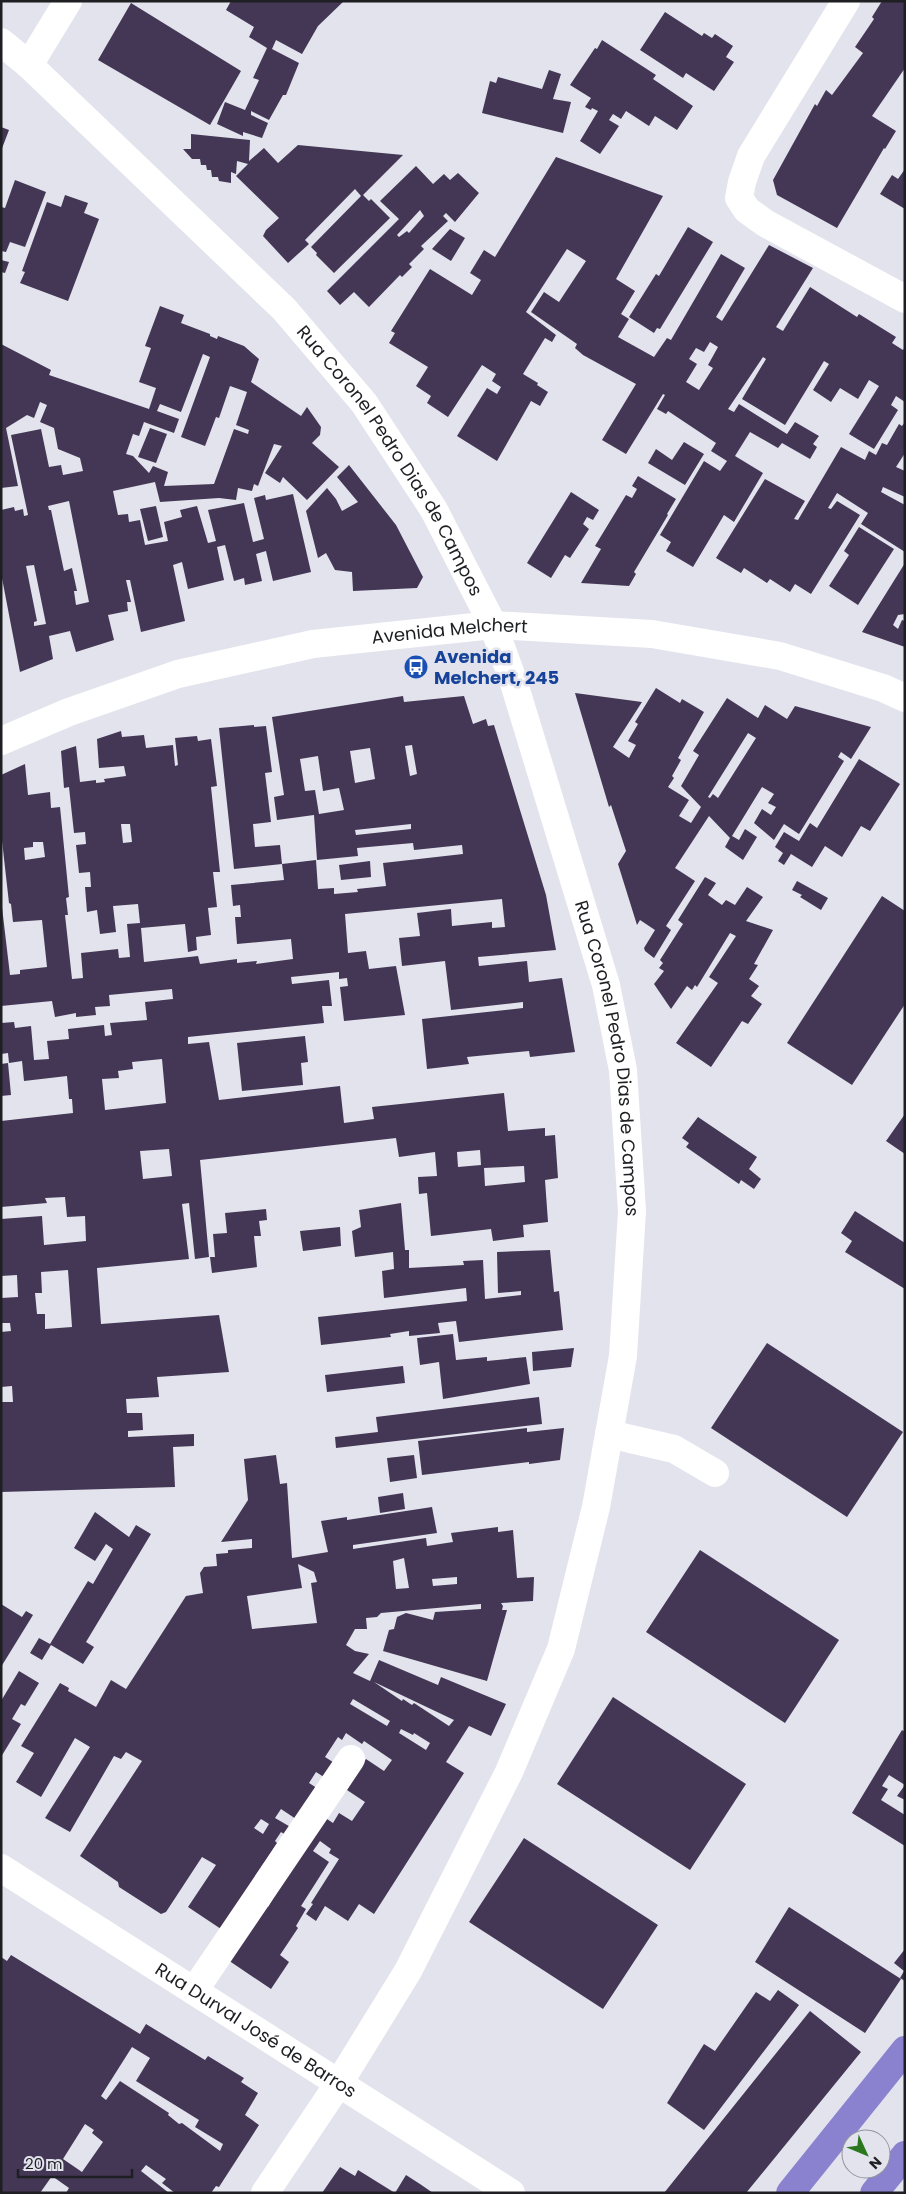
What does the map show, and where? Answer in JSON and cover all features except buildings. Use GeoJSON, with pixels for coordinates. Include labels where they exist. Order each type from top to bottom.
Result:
{"type":"FeatureCollection","features":[{"type":"Feature","properties":{"kind":"highway"},"geometry":{"type":"LineString","coordinates":[[790,2193],[905,2050]]}},
{"type":"Feature","properties":{"kind":"highway"},"geometry":{"type":"LineString","coordinates":[[874,2193],[905,2155]]}},
{"type":"Feature","properties":{"kind":"street"},"geometry":{"type":"LineString","coordinates":[[29,65],[68,1]]}},
{"type":"Feature","properties":{"kind":"street"},"geometry":{"type":"LineString","coordinates":[[846,1],[751,156],[742,182],[739,198],[747,210],[765,223],[905,299]]}},
{"type":"Feature","properties":{"kind":"street","name":"Rua Coronel Pedro Dias de Campos"},"geometry":{"type":"LineString","coordinates":[[1,42],[29,65],[284,309],[364,403],[434,510],[493,625],[521,704],[606,985],[623,1070],[632,1211],[623,1356],[596,1507],[560,1649],[509,1772],[408,1971],[339,2083],[265,2193]]}},
{"type":"Feature","properties":{"kind":"street","name":"Avenida Melchert"},"geometry":{"type":"LineString","coordinates":[[1,741],[69,712],[178,674],[313,644],[493,625],[652,634],[780,656],[883,688],[905,698]]}},
{"type":"Feature","properties":{"kind":"street"},"geometry":{"type":"LineString","coordinates":[[609,1434],[674,1449],[715,1473]]}},
{"type":"Feature","properties":{"kind":"street"},"geometry":{"type":"LineString","coordinates":[[194,1991],[351,1759]]}},
{"type":"Feature","properties":{"kind":"street","name":"Rua Durval José de Barros"},"geometry":{"type":"LineString","coordinates":[[1,1868],[511,2193]]}},
{"type":"Feature","properties":{"kind":"place","name":"Avenida Melchert, 245"},"geometry":{"type":"Point","coordinates":[416,667]}}]}
